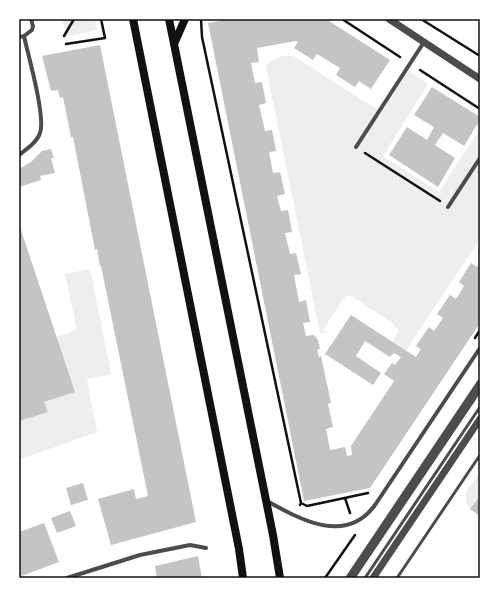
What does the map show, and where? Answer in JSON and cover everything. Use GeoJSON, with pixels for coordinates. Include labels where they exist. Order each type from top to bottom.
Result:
{"type":"FeatureCollection","features":[{"type":"Feature","properties":{"kind":"main road"},"geometry":{"type":"LineString","coordinates":[[133,19],[238,543],[243,578]]}},
{"type":"Feature","properties":{"kind":"main road"},"geometry":{"type":"LineString","coordinates":[[169,19],[280,578]]}},
{"type":"Feature","properties":{"kind":"main road"},"geometry":{"type":"LineString","coordinates":[[174,45],[185,19]]}},
{"type":"Feature","properties":{"kind":"street"},"geometry":{"type":"LineString","coordinates":[[19,37],[24,36],[32,30],[33,26],[31,19]]}},
{"type":"Feature","properties":{"kind":"street"},"geometry":{"type":"LineString","coordinates":[[389,19],[480,79]]}},
{"type":"Feature","properties":{"kind":"street"},"geometry":{"type":"LineString","coordinates":[[19,155],[28,149],[35,141],[41,128],[41,113],[24,36]]}},
{"type":"Feature","properties":{"kind":"street"},"geometry":{"type":"LineString","coordinates":[[356,147],[424,42]]}},
{"type":"Feature","properties":{"kind":"street"},"geometry":{"type":"LineString","coordinates":[[448,207],[480,158]]}},
{"type":"Feature","properties":{"kind":"street"},"geometry":{"type":"LineString","coordinates":[[265,500],[296,517],[319,525],[339,526],[353,523],[364,518],[372,509],[480,348]]}},
{"type":"Feature","properties":{"kind":"street"},"geometry":{"type":"LineString","coordinates":[[349,578],[480,383]]}},
{"type":"Feature","properties":{"kind":"street"},"geometry":{"type":"LineString","coordinates":[[373,578],[480,419]]}},
{"type":"Feature","properties":{"kind":"street"},"geometry":{"type":"LineString","coordinates":[[67,578],[140,555],[190,545],[206,548]]}},
{"type":"Feature","properties":{"kind":"lane"},"geometry":{"type":"LineString","coordinates":[[354,578],[480,391]]}},
{"type":"Feature","properties":{"kind":"lane"},"geometry":{"type":"LineString","coordinates":[[365,578],[480,407]]}},
{"type":"Feature","properties":{"kind":"lane"},"geometry":{"type":"LineString","coordinates":[[397,578],[480,455]]}},
{"type":"Feature","properties":{"kind":"path"},"geometry":{"type":"LineString","coordinates":[[64,36],[74,19]]}},
{"type":"Feature","properties":{"kind":"path"},"geometry":{"type":"LineString","coordinates":[[66,44],[105,38],[101,19]]}},
{"type":"Feature","properties":{"kind":"path"},"geometry":{"type":"LineString","coordinates":[[201,19],[204,44],[300,504],[307,506],[367,494],[370,492]]}},
{"type":"Feature","properties":{"kind":"path"},"geometry":{"type":"LineString","coordinates":[[421,19],[480,56]]}},
{"type":"Feature","properties":{"kind":"path"},"geometry":{"type":"LineString","coordinates":[[356,147],[448,207]]}},
{"type":"Feature","properties":{"kind":"path"},"geometry":{"type":"LineString","coordinates":[[471,343],[480,330]]}},
{"type":"Feature","properties":{"kind":"path"},"geometry":{"type":"LineString","coordinates":[[326,578],[356,532],[345,498]]}},
{"type":"Feature","properties":{"kind":"shaded area"},"geometry":{"type":"Polygon","coordinates":[[[62,19],[95,19],[97,30],[66,37],[62,19]]]}},
{"type":"Feature","properties":{"kind":"shaded area"},"geometry":{"type":"Polygon","coordinates":[[[282,56],[293,56],[380,111],[377,116],[379,117],[408,71],[428,84],[383,156],[439,192],[480,129],[480,239],[406,350],[392,341],[399,330],[394,326],[394,324],[351,296],[346,296],[343,299],[323,330],[326,332],[320,333],[266,67],[269,62],[282,56]]]}},
{"type":"Feature","properties":{"kind":"shaded area"},"geometry":{"type":"Polygon","coordinates":[[[90,269],[111,374],[87,379],[97,432],[19,460],[19,421],[47,412],[44,402],[75,392],[56,337],[77,330],[65,274],[90,269]]]}},
{"type":"Feature","properties":{"kind":"shaded area"},"geometry":{"type":"Polygon","coordinates":[[[480,472],[480,496],[470,509],[467,504],[466,494],[480,472]]]}},
{"type":"Feature","properties":{"kind":"building"},"geometry":{"type":"Polygon","coordinates":[[[229,19],[326,19],[390,60],[371,89],[359,81],[355,87],[336,75],[340,68],[317,54],[313,60],[294,48],[298,42],[296,41],[257,48],[259,62],[251,63],[255,83],[262,82],[266,103],[259,105],[265,131],[272,130],[276,151],[269,152],[273,173],[280,172],[285,194],[277,196],[281,211],[288,210],[292,232],[285,233],[290,254],[296,253],[301,274],[294,275],[299,302],[306,300],[310,322],[303,323],[306,336],[315,336],[318,340],[320,349],[317,350],[319,357],[321,356],[331,403],[328,404],[333,427],[326,429],[330,450],[345,447],[347,456],[352,455],[351,446],[394,381],[384,374],[392,363],[395,365],[401,357],[394,353],[390,357],[365,341],[356,356],[381,373],[373,385],[325,354],[351,315],[416,357],[421,349],[416,346],[429,327],[434,331],[443,318],[437,314],[450,295],[456,299],[464,286],[459,282],[471,263],[477,267],[480,262],[480,323],[370,488],[304,501],[208,23],[229,19]]]}},
{"type":"Feature","properties":{"kind":"building"},"geometry":{"type":"Polygon","coordinates":[[[100,45],[196,522],[111,545],[98,499],[134,489],[136,499],[148,496],[101,266],[97,249],[95,250],[73,137],[71,137],[63,97],[60,98],[58,90],[51,91],[42,56],[100,45]]]}},
{"type":"Feature","properties":{"kind":"building"},"geometry":{"type":"Polygon","coordinates":[[[432,87],[480,117],[480,120],[464,146],[443,133],[435,145],[455,158],[438,187],[389,155],[407,127],[427,140],[434,127],[414,115],[432,87]]]}},
{"type":"Feature","properties":{"kind":"building"},"geometry":{"type":"Polygon","coordinates":[[[51,149],[54,158],[51,158],[55,173],[40,176],[41,180],[19,187],[19,169],[31,162],[42,151],[51,149]]]}},
{"type":"Feature","properties":{"kind":"building"},"geometry":{"type":"Polygon","coordinates":[[[19,224],[75,392],[44,402],[48,412],[19,421],[19,224]]]}},
{"type":"Feature","properties":{"kind":"building"},"geometry":{"type":"Polygon","coordinates":[[[83,483],[88,500],[71,505],[66,488],[83,483]]]}},
{"type":"Feature","properties":{"kind":"building"},"geometry":{"type":"Polygon","coordinates":[[[480,496],[480,516],[470,509],[480,496]]]}},
{"type":"Feature","properties":{"kind":"building"},"geometry":{"type":"Polygon","coordinates":[[[70,511],[76,526],[57,533],[51,518],[70,511]]]}},
{"type":"Feature","properties":{"kind":"building"},"geometry":{"type":"Polygon","coordinates":[[[44,523],[59,562],[19,577],[19,532],[44,523]]]}},
{"type":"Feature","properties":{"kind":"building"},"geometry":{"type":"Polygon","coordinates":[[[198,556],[202,578],[157,578],[155,566],[198,556]]]}}]}
